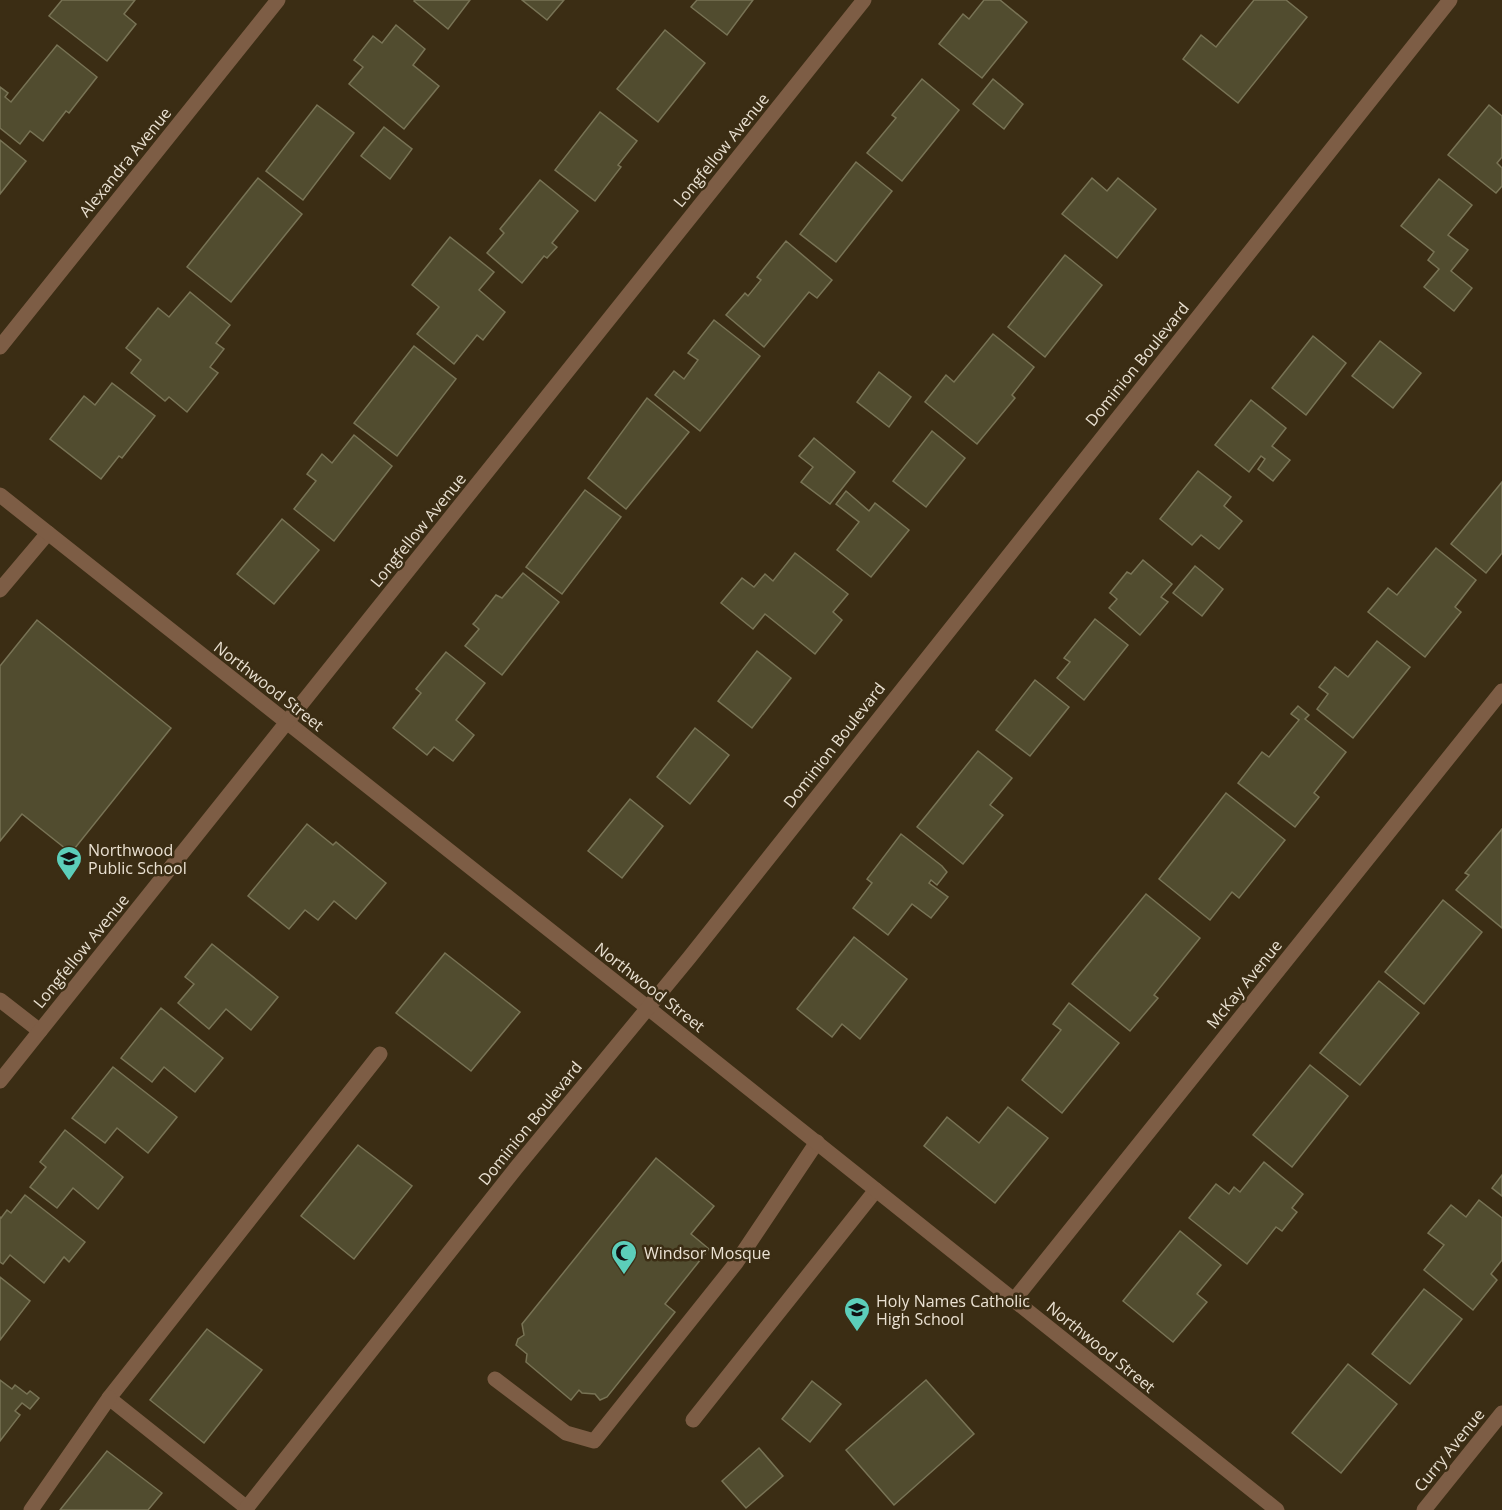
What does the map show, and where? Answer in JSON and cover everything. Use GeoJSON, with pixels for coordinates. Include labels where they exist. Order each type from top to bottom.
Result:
{"type":"FeatureCollection","features":[{"type":"Feature","properties":{"kind":"street","name":"Alexandra Avenue"},"geometry":{"type":"LineString","coordinates":[[0,347],[278,0]]}},
{"type":"Feature","properties":{"kind":"street","name":"Longfellow Avenue"},"geometry":{"type":"LineString","coordinates":[[0,1081],[864,0]]}},
{"type":"Feature","properties":{"kind":"street","name":"Dominion Boulevard"},"geometry":{"type":"LineString","coordinates":[[246,1509],[516,1168],[648,1008],[1449,0]]}},
{"type":"Feature","properties":{"kind":"street","name":"Northwood Street"},"geometry":{"type":"LineString","coordinates":[[0,495],[817,1142],[1277,1510]]}},
{"type":"Feature","properties":{"kind":"street"},"geometry":{"type":"LineString","coordinates":[[0,590],[48,533]]}},
{"type":"Feature","properties":{"kind":"street","name":"McKay Avenue"},"geometry":{"type":"LineString","coordinates":[[1014,1300],[1502,691]]}},
{"type":"Feature","properties":{"kind":"street"},"geometry":{"type":"LineString","coordinates":[[0,1000],[40,1031]]}},
{"type":"Feature","properties":{"kind":"street"},"geometry":{"type":"LineString","coordinates":[[31,1510],[109,1398],[380,1054]]}},
{"type":"Feature","properties":{"kind":"street"},"geometry":{"type":"LineString","coordinates":[[495,1379],[566,1433],[594,1441],[736,1263],[817,1142]]}},
{"type":"Feature","properties":{"kind":"street"},"geometry":{"type":"LineString","coordinates":[[693,1420],[876,1190]]}},
{"type":"Feature","properties":{"kind":"street"},"geometry":{"type":"LineString","coordinates":[[109,1398],[246,1509]]}},
{"type":"Feature","properties":{"kind":"street","name":"Curry Avenue"},"geometry":{"type":"LineString","coordinates":[[1424,1510],[1502,1413]]}},
{"type":"Feature","properties":{"kind":"building"},"geometry":{"type":"Polygon","coordinates":[[[62,0],[135,0],[124,14],[136,24],[107,61],[49,16],[62,0]]]}},
{"type":"Feature","properties":{"kind":"building"},"geometry":{"type":"Polygon","coordinates":[[[415,0],[470,0],[448,29],[415,0]]]}},
{"type":"Feature","properties":{"kind":"building"},"geometry":{"type":"Polygon","coordinates":[[[522,0],[564,0],[547,20],[522,0]]]}},
{"type":"Feature","properties":{"kind":"building"},"geometry":{"type":"Polygon","coordinates":[[[697,0],[753,0],[727,35],[691,7],[697,0]]]}},
{"type":"Feature","properties":{"kind":"building"},"geometry":{"type":"Polygon","coordinates":[[[984,0],[1000,0],[1027,22],[982,78],[939,44],[963,14],[969,19],[984,0]]]}},
{"type":"Feature","properties":{"kind":"building"},"geometry":{"type":"Polygon","coordinates":[[[1254,0],[1286,0],[1307,17],[1238,103],[1183,59],[1201,35],[1216,47],[1254,0]]]}},
{"type":"Feature","properties":{"kind":"building"},"geometry":{"type":"Polygon","coordinates":[[[396,25],[425,49],[413,65],[439,86],[404,129],[349,84],[363,67],[354,60],[373,36],[382,43],[396,25]]]}},
{"type":"Feature","properties":{"kind":"building"},"geometry":{"type":"Polygon","coordinates":[[[665,30],[705,63],[658,122],[617,89],[665,30]]]}},
{"type":"Feature","properties":{"kind":"building"},"geometry":{"type":"Polygon","coordinates":[[[57,45],[97,77],[69,113],[66,111],[43,141],[30,131],[20,144],[0,128],[0,87],[8,93],[5,97],[11,102],[57,45]]]}},
{"type":"Feature","properties":{"kind":"building"},"geometry":{"type":"Polygon","coordinates":[[[922,79],[959,110],[902,181],[867,153],[896,118],[892,115],[922,79]]]}},
{"type":"Feature","properties":{"kind":"building"},"geometry":{"type":"Polygon","coordinates":[[[993,79],[1023,104],[1004,129],[973,104],[993,79]]]}},
{"type":"Feature","properties":{"kind":"building"},"geometry":{"type":"Polygon","coordinates":[[[317,105],[354,133],[303,200],[266,171],[317,105]]]}},
{"type":"Feature","properties":{"kind":"building"},"geometry":{"type":"Polygon","coordinates":[[[1489,105],[1502,116],[1502,157],[1497,163],[1502,168],[1502,186],[1496,193],[1448,155],[1489,105]]]}},
{"type":"Feature","properties":{"kind":"building"},"geometry":{"type":"Polygon","coordinates":[[[600,112],[637,141],[618,165],[621,167],[595,201],[555,170],[600,112]]]}},
{"type":"Feature","properties":{"kind":"building"},"geometry":{"type":"Polygon","coordinates":[[[384,127],[412,149],[390,179],[361,156],[384,127]]]}},
{"type":"Feature","properties":{"kind":"building"},"geometry":{"type":"Polygon","coordinates":[[[0,140],[26,161],[0,194],[0,140]]]}},
{"type":"Feature","properties":{"kind":"building"},"geometry":{"type":"Polygon","coordinates":[[[856,162],[892,191],[836,262],[800,234],[856,162]]]}},
{"type":"Feature","properties":{"kind":"building"},"geometry":{"type":"Polygon","coordinates":[[[258,178],[302,214],[231,302],[187,267],[258,178]]]}},
{"type":"Feature","properties":{"kind":"building"},"geometry":{"type":"Polygon","coordinates":[[[1092,178],[1107,191],[1118,178],[1156,209],[1117,258],[1062,214],[1092,178]]]}},
{"type":"Feature","properties":{"kind":"building"},"geometry":{"type":"Polygon","coordinates":[[[1439,179],[1472,205],[1448,235],[1468,250],[1451,271],[1472,288],[1454,311],[1424,287],[1439,269],[1428,260],[1434,252],[1401,226],[1439,179]]]}},
{"type":"Feature","properties":{"kind":"building"},"geometry":{"type":"Polygon","coordinates":[[[540,180],[578,211],[552,243],[557,247],[547,258],[544,256],[522,283],[487,253],[504,233],[500,229],[540,180]]]}},
{"type":"Feature","properties":{"kind":"building"},"geometry":{"type":"Polygon","coordinates":[[[450,237],[494,272],[479,290],[505,312],[483,340],[477,335],[454,364],[417,334],[439,307],[412,285],[450,237]]]}},
{"type":"Feature","properties":{"kind":"building"},"geometry":{"type":"Polygon","coordinates":[[[786,241],[832,280],[817,298],[809,292],[764,347],[726,315],[745,293],[748,296],[761,280],[757,277],[786,241]]]}},
{"type":"Feature","properties":{"kind":"building"},"geometry":{"type":"Polygon","coordinates":[[[1065,255],[1102,285],[1045,357],[1008,327],[1065,255]]]}},
{"type":"Feature","properties":{"kind":"building"},"geometry":{"type":"Polygon","coordinates":[[[190,292],[230,325],[216,343],[224,349],[210,367],[218,373],[187,412],[169,397],[165,401],[131,373],[141,360],[126,348],[158,308],[169,317],[190,292]]]}},
{"type":"Feature","properties":{"kind":"building"},"geometry":{"type":"Polygon","coordinates":[[[714,320],[760,356],[700,431],[655,395],[674,371],[684,379],[698,360],[688,353],[714,320]]]}},
{"type":"Feature","properties":{"kind":"building"},"geometry":{"type":"Polygon","coordinates":[[[993,334],[1034,367],[1012,395],[1015,398],[977,444],[925,402],[946,375],[954,382],[993,334]]]}},
{"type":"Feature","properties":{"kind":"building"},"geometry":{"type":"Polygon","coordinates":[[[1313,336],[1346,363],[1306,415],[1272,388],[1313,336]]]}},
{"type":"Feature","properties":{"kind":"building"},"geometry":{"type":"Polygon","coordinates":[[[1380,341],[1421,373],[1393,408],[1352,376],[1380,341]]]}},
{"type":"Feature","properties":{"kind":"building"},"geometry":{"type":"Polygon","coordinates":[[[414,346],[456,379],[397,456],[354,423],[414,346]]]}},
{"type":"Feature","properties":{"kind":"building"},"geometry":{"type":"Polygon","coordinates":[[[879,372],[911,397],[889,427],[857,402],[879,372]]]}},
{"type":"Feature","properties":{"kind":"building"},"geometry":{"type":"Polygon","coordinates":[[[112,383],[155,416],[122,458],[119,456],[101,479],[50,439],[84,396],[95,405],[112,383]]]}},
{"type":"Feature","properties":{"kind":"building"},"geometry":{"type":"Polygon","coordinates":[[[647,398],[689,432],[626,509],[588,478],[647,398]]]}},
{"type":"Feature","properties":{"kind":"building"},"geometry":{"type":"Polygon","coordinates":[[[1251,400],[1286,428],[1272,446],[1290,460],[1273,481],[1258,469],[1265,459],[1261,456],[1249,472],[1215,445],[1251,400]]]}},
{"type":"Feature","properties":{"kind":"building"},"geometry":{"type":"Polygon","coordinates":[[[932,431],[965,458],[926,507],[893,481],[932,431]]]}},
{"type":"Feature","properties":{"kind":"building"},"geometry":{"type":"Polygon","coordinates":[[[354,435],[392,466],[334,541],[294,509],[316,481],[307,474],[322,454],[332,463],[354,435]]]}},
{"type":"Feature","properties":{"kind":"building"},"geometry":{"type":"Polygon","coordinates":[[[814,438],[855,472],[830,504],[801,482],[813,467],[799,456],[814,438]]]}},
{"type":"Feature","properties":{"kind":"building"},"geometry":{"type":"Polygon","coordinates":[[[1198,471],[1231,497],[1224,506],[1242,521],[1219,549],[1201,535],[1192,545],[1160,519],[1198,471]]]}},
{"type":"Feature","properties":{"kind":"building"},"geometry":{"type":"Polygon","coordinates":[[[1502,482],[1502,553],[1486,573],[1451,544],[1502,482]]]}},
{"type":"Feature","properties":{"kind":"building"},"geometry":{"type":"Polygon","coordinates":[[[585,490],[621,517],[562,594],[526,567],[585,490]]]}},
{"type":"Feature","properties":{"kind":"building"},"geometry":{"type":"Polygon","coordinates":[[[846,491],[869,511],[875,503],[909,530],[871,577],[837,550],[859,522],[836,504],[846,491]]]}},
{"type":"Feature","properties":{"kind":"building"},"geometry":{"type":"Polygon","coordinates":[[[282,519],[319,550],[274,604],[237,574],[282,519]]]}},
{"type":"Feature","properties":{"kind":"building"},"geometry":{"type":"Polygon","coordinates":[[[1436,548],[1476,580],[1455,607],[1461,612],[1425,657],[1368,612],[1388,588],[1397,595],[1436,548]]]}},
{"type":"Feature","properties":{"kind":"building"},"geometry":{"type":"Polygon","coordinates":[[[795,553],[848,594],[833,612],[842,620],[815,654],[765,614],[753,629],[721,603],[742,578],[754,587],[765,574],[773,581],[795,553]]]}},
{"type":"Feature","properties":{"kind":"building"},"geometry":{"type":"Polygon","coordinates":[[[1143,560],[1172,584],[1161,597],[1168,602],[1140,635],[1109,608],[1117,599],[1110,593],[1127,572],[1131,574],[1143,560]]]}},
{"type":"Feature","properties":{"kind":"building"},"geometry":{"type":"Polygon","coordinates":[[[1195,566],[1223,589],[1202,616],[1173,593],[1195,566]]]}},
{"type":"Feature","properties":{"kind":"building"},"geometry":{"type":"Polygon","coordinates":[[[523,573],[559,602],[502,675],[465,646],[479,629],[473,624],[496,595],[502,598],[523,573]]]}},
{"type":"Feature","properties":{"kind":"building"},"geometry":{"type":"Polygon","coordinates":[[[1095,619],[1128,645],[1084,700],[1057,678],[1070,662],[1064,658],[1095,619]]]}},
{"type":"Feature","properties":{"kind":"building"},"geometry":{"type":"Polygon","coordinates":[[[37,620],[171,728],[71,853],[22,814],[0,841],[0,666],[37,620]]]}},
{"type":"Feature","properties":{"kind":"building"},"geometry":{"type":"Polygon","coordinates":[[[1377,641],[1410,667],[1353,738],[1317,709],[1328,694],[1319,687],[1335,667],[1348,677],[1377,641]]]}},
{"type":"Feature","properties":{"kind":"building"},"geometry":{"type":"Polygon","coordinates":[[[757,651],[791,678],[752,728],[718,701],[757,651]]]}},
{"type":"Feature","properties":{"kind":"building"},"geometry":{"type":"Polygon","coordinates":[[[446,652],[485,683],[456,720],[474,735],[453,761],[434,747],[427,755],[393,728],[421,693],[416,689],[446,652]]]}},
{"type":"Feature","properties":{"kind":"building"},"geometry":{"type":"Polygon","coordinates":[[[1035,680],[1069,707],[1030,756],[996,730],[1035,680]]]}},
{"type":"Feature","properties":{"kind":"building"},"geometry":{"type":"Polygon","coordinates":[[[1298,706],[1309,715],[1305,719],[1346,752],[1314,793],[1319,797],[1295,827],[1238,783],[1262,752],[1269,757],[1299,720],[1291,714],[1298,706]]]}},
{"type":"Feature","properties":{"kind":"building"},"geometry":{"type":"Polygon","coordinates":[[[695,728],[729,755],[690,804],[657,777],[695,728]]]}},
{"type":"Feature","properties":{"kind":"building"},"geometry":{"type":"Polygon","coordinates":[[[978,751],[1012,778],[990,805],[1003,815],[963,864],[917,827],[978,751]]]}},
{"type":"Feature","properties":{"kind":"building"},"geometry":{"type":"Polygon","coordinates":[[[1226,793],[1285,840],[1239,898],[1232,892],[1210,920],[1159,879],[1226,793]]]}},
{"type":"Feature","properties":{"kind":"building"},"geometry":{"type":"Polygon","coordinates":[[[630,799],[663,826],[622,878],[588,851],[630,799]]]}},
{"type":"Feature","properties":{"kind":"building"},"geometry":{"type":"Polygon","coordinates":[[[307,824],[333,845],[336,842],[386,883],[356,919],[334,901],[318,920],[305,910],[289,929],[248,896],[307,824]]]}},
{"type":"Feature","properties":{"kind":"building"},"geometry":{"type":"Polygon","coordinates":[[[1502,829],[1502,928],[1456,890],[1469,875],[1465,873],[1502,829]]]}},
{"type":"Feature","properties":{"kind":"building"},"geometry":{"type":"Polygon","coordinates":[[[901,834],[947,872],[937,885],[931,880],[929,883],[948,897],[931,918],[912,904],[888,935],[853,908],[872,883],[867,879],[901,834]]]}},
{"type":"Feature","properties":{"kind":"building"},"geometry":{"type":"Polygon","coordinates":[[[1146,894],[1200,938],[1154,995],[1158,998],[1130,1031],[1072,984],[1146,894]]]}},
{"type":"Feature","properties":{"kind":"building"},"geometry":{"type":"Polygon","coordinates":[[[1443,900],[1482,932],[1424,1004],[1385,972],[1443,900]]]}},
{"type":"Feature","properties":{"kind":"building"},"geometry":{"type":"Polygon","coordinates":[[[854,937],[907,979],[860,1039],[842,1024],[832,1037],[797,1009],[854,937]]]}},
{"type":"Feature","properties":{"kind":"building"},"geometry":{"type":"Polygon","coordinates":[[[212,944],[278,997],[251,1030],[226,1009],[209,1029],[178,1003],[194,984],[185,977],[212,944]]]}},
{"type":"Feature","properties":{"kind":"building"},"geometry":{"type":"Polygon","coordinates":[[[445,953],[520,1012],[471,1071],[396,1013],[445,953]]]}},
{"type":"Feature","properties":{"kind":"building"},"geometry":{"type":"Polygon","coordinates":[[[1379,981],[1419,1013],[1360,1085],[1320,1053],[1379,981]]]}},
{"type":"Feature","properties":{"kind":"building"},"geometry":{"type":"Polygon","coordinates":[[[1069,1003],[1119,1043],[1062,1113],[1022,1080],[1061,1030],[1053,1024],[1069,1003]]]}},
{"type":"Feature","properties":{"kind":"building"},"geometry":{"type":"Polygon","coordinates":[[[161,1008],[223,1058],[195,1092],[164,1067],[152,1082],[121,1058],[161,1008]]]}},
{"type":"Feature","properties":{"kind":"building"},"geometry":{"type":"Polygon","coordinates":[[[1310,1065],[1348,1096],[1292,1167],[1253,1135],[1310,1065]]]}},
{"type":"Feature","properties":{"kind":"building"},"geometry":{"type":"Polygon","coordinates":[[[113,1067],[177,1117],[148,1153],[117,1128],[105,1143],[72,1118],[113,1067]]]}},
{"type":"Feature","properties":{"kind":"building"},"geometry":{"type":"Polygon","coordinates":[[[1008,1107],[1048,1138],[995,1203],[924,1146],[947,1117],[979,1143],[1008,1107]]]}},
{"type":"Feature","properties":{"kind":"building"},"geometry":{"type":"Polygon","coordinates":[[[65,1130],[123,1177],[98,1209],[73,1188],[57,1208],[30,1187],[46,1167],[40,1162],[65,1130]]]}},
{"type":"Feature","properties":{"kind":"building"},"geometry":{"type":"Polygon","coordinates":[[[358,1145],[412,1186],[354,1259],[301,1216],[358,1145]]]}},
{"type":"Feature","properties":{"kind":"building","name":"Windsor Mosque"},"geometry":{"type":"Polygon","coordinates":[[[656,1158],[714,1206],[691,1234],[709,1249],[665,1304],[675,1312],[607,1397],[600,1400],[595,1394],[582,1393],[579,1390],[571,1400],[526,1362],[527,1354],[516,1345],[518,1339],[524,1335],[522,1324],[656,1158]]]}},
{"type":"Feature","properties":{"kind":"building"},"geometry":{"type":"Polygon","coordinates":[[[1264,1162],[1303,1194],[1292,1208],[1297,1212],[1282,1231],[1276,1227],[1247,1264],[1189,1218],[1216,1184],[1229,1194],[1234,1187],[1240,1192],[1264,1162]]]}},
{"type":"Feature","properties":{"kind":"building"},"geometry":{"type":"Polygon","coordinates":[[[1502,1175],[1502,1196],[1492,1188],[1502,1175]]]}},
{"type":"Feature","properties":{"kind":"building"},"geometry":{"type":"Polygon","coordinates":[[[25,1195],[85,1242],[69,1262],[64,1257],[44,1283],[10,1255],[3,1264],[0,1262],[0,1217],[7,1210],[11,1213],[25,1195]]]}},
{"type":"Feature","properties":{"kind":"building"},"geometry":{"type":"Polygon","coordinates":[[[1479,1200],[1502,1218],[1502,1260],[1491,1274],[1497,1280],[1473,1310],[1424,1270],[1444,1245],[1428,1233],[1451,1205],[1466,1217],[1479,1200]]]}},
{"type":"Feature","properties":{"kind":"building"},"geometry":{"type":"Polygon","coordinates":[[[1180,1231],[1221,1265],[1197,1294],[1207,1302],[1173,1342],[1123,1301],[1180,1231]]]}},
{"type":"Feature","properties":{"kind":"building"},"geometry":{"type":"Polygon","coordinates":[[[0,1277],[30,1301],[0,1340],[0,1277]]]}},
{"type":"Feature","properties":{"kind":"building"},"geometry":{"type":"Polygon","coordinates":[[[1424,1289],[1462,1319],[1410,1384],[1372,1354],[1424,1289]]]}},
{"type":"Feature","properties":{"kind":"building"},"geometry":{"type":"Polygon","coordinates":[[[207,1329],[262,1370],[204,1443],[150,1400],[207,1329]]]}},
{"type":"Feature","properties":{"kind":"building"},"geometry":{"type":"Polygon","coordinates":[[[1348,1364],[1397,1404],[1341,1473],[1292,1433],[1348,1364]]]}},
{"type":"Feature","properties":{"kind":"building"},"geometry":{"type":"Polygon","coordinates":[[[0,1380],[12,1389],[15,1385],[27,1394],[30,1391],[39,1398],[30,1409],[22,1403],[15,1411],[20,1415],[0,1441],[0,1380]]]}},
{"type":"Feature","properties":{"kind":"building"},"geometry":{"type":"Polygon","coordinates":[[[926,1380],[974,1434],[894,1505],[846,1450],[926,1380]]]}},
{"type":"Feature","properties":{"kind":"building"},"geometry":{"type":"Polygon","coordinates":[[[812,1381],[841,1404],[810,1442],[782,1419],[812,1381]]]}},
{"type":"Feature","properties":{"kind":"building"},"geometry":{"type":"Polygon","coordinates":[[[759,1448],[783,1476],[746,1508],[722,1481],[759,1448]]]}},
{"type":"Feature","properties":{"kind":"building"},"geometry":{"type":"Polygon","coordinates":[[[107,1451],[162,1493],[148,1510],[60,1510],[107,1451]]]}},
{"type":"Feature","properties":{"kind":"place","name":"Northwood Public School"},"geometry":{"type":"Point","coordinates":[69,882]}},
{"type":"Feature","properties":{"kind":"place","name":"Windsor Mosque"},"geometry":{"type":"Point","coordinates":[624,1276]}},
{"type":"Feature","properties":{"kind":"place","name":"Holy Names Catholic High School"},"geometry":{"type":"Point","coordinates":[857,1333]}}]}
